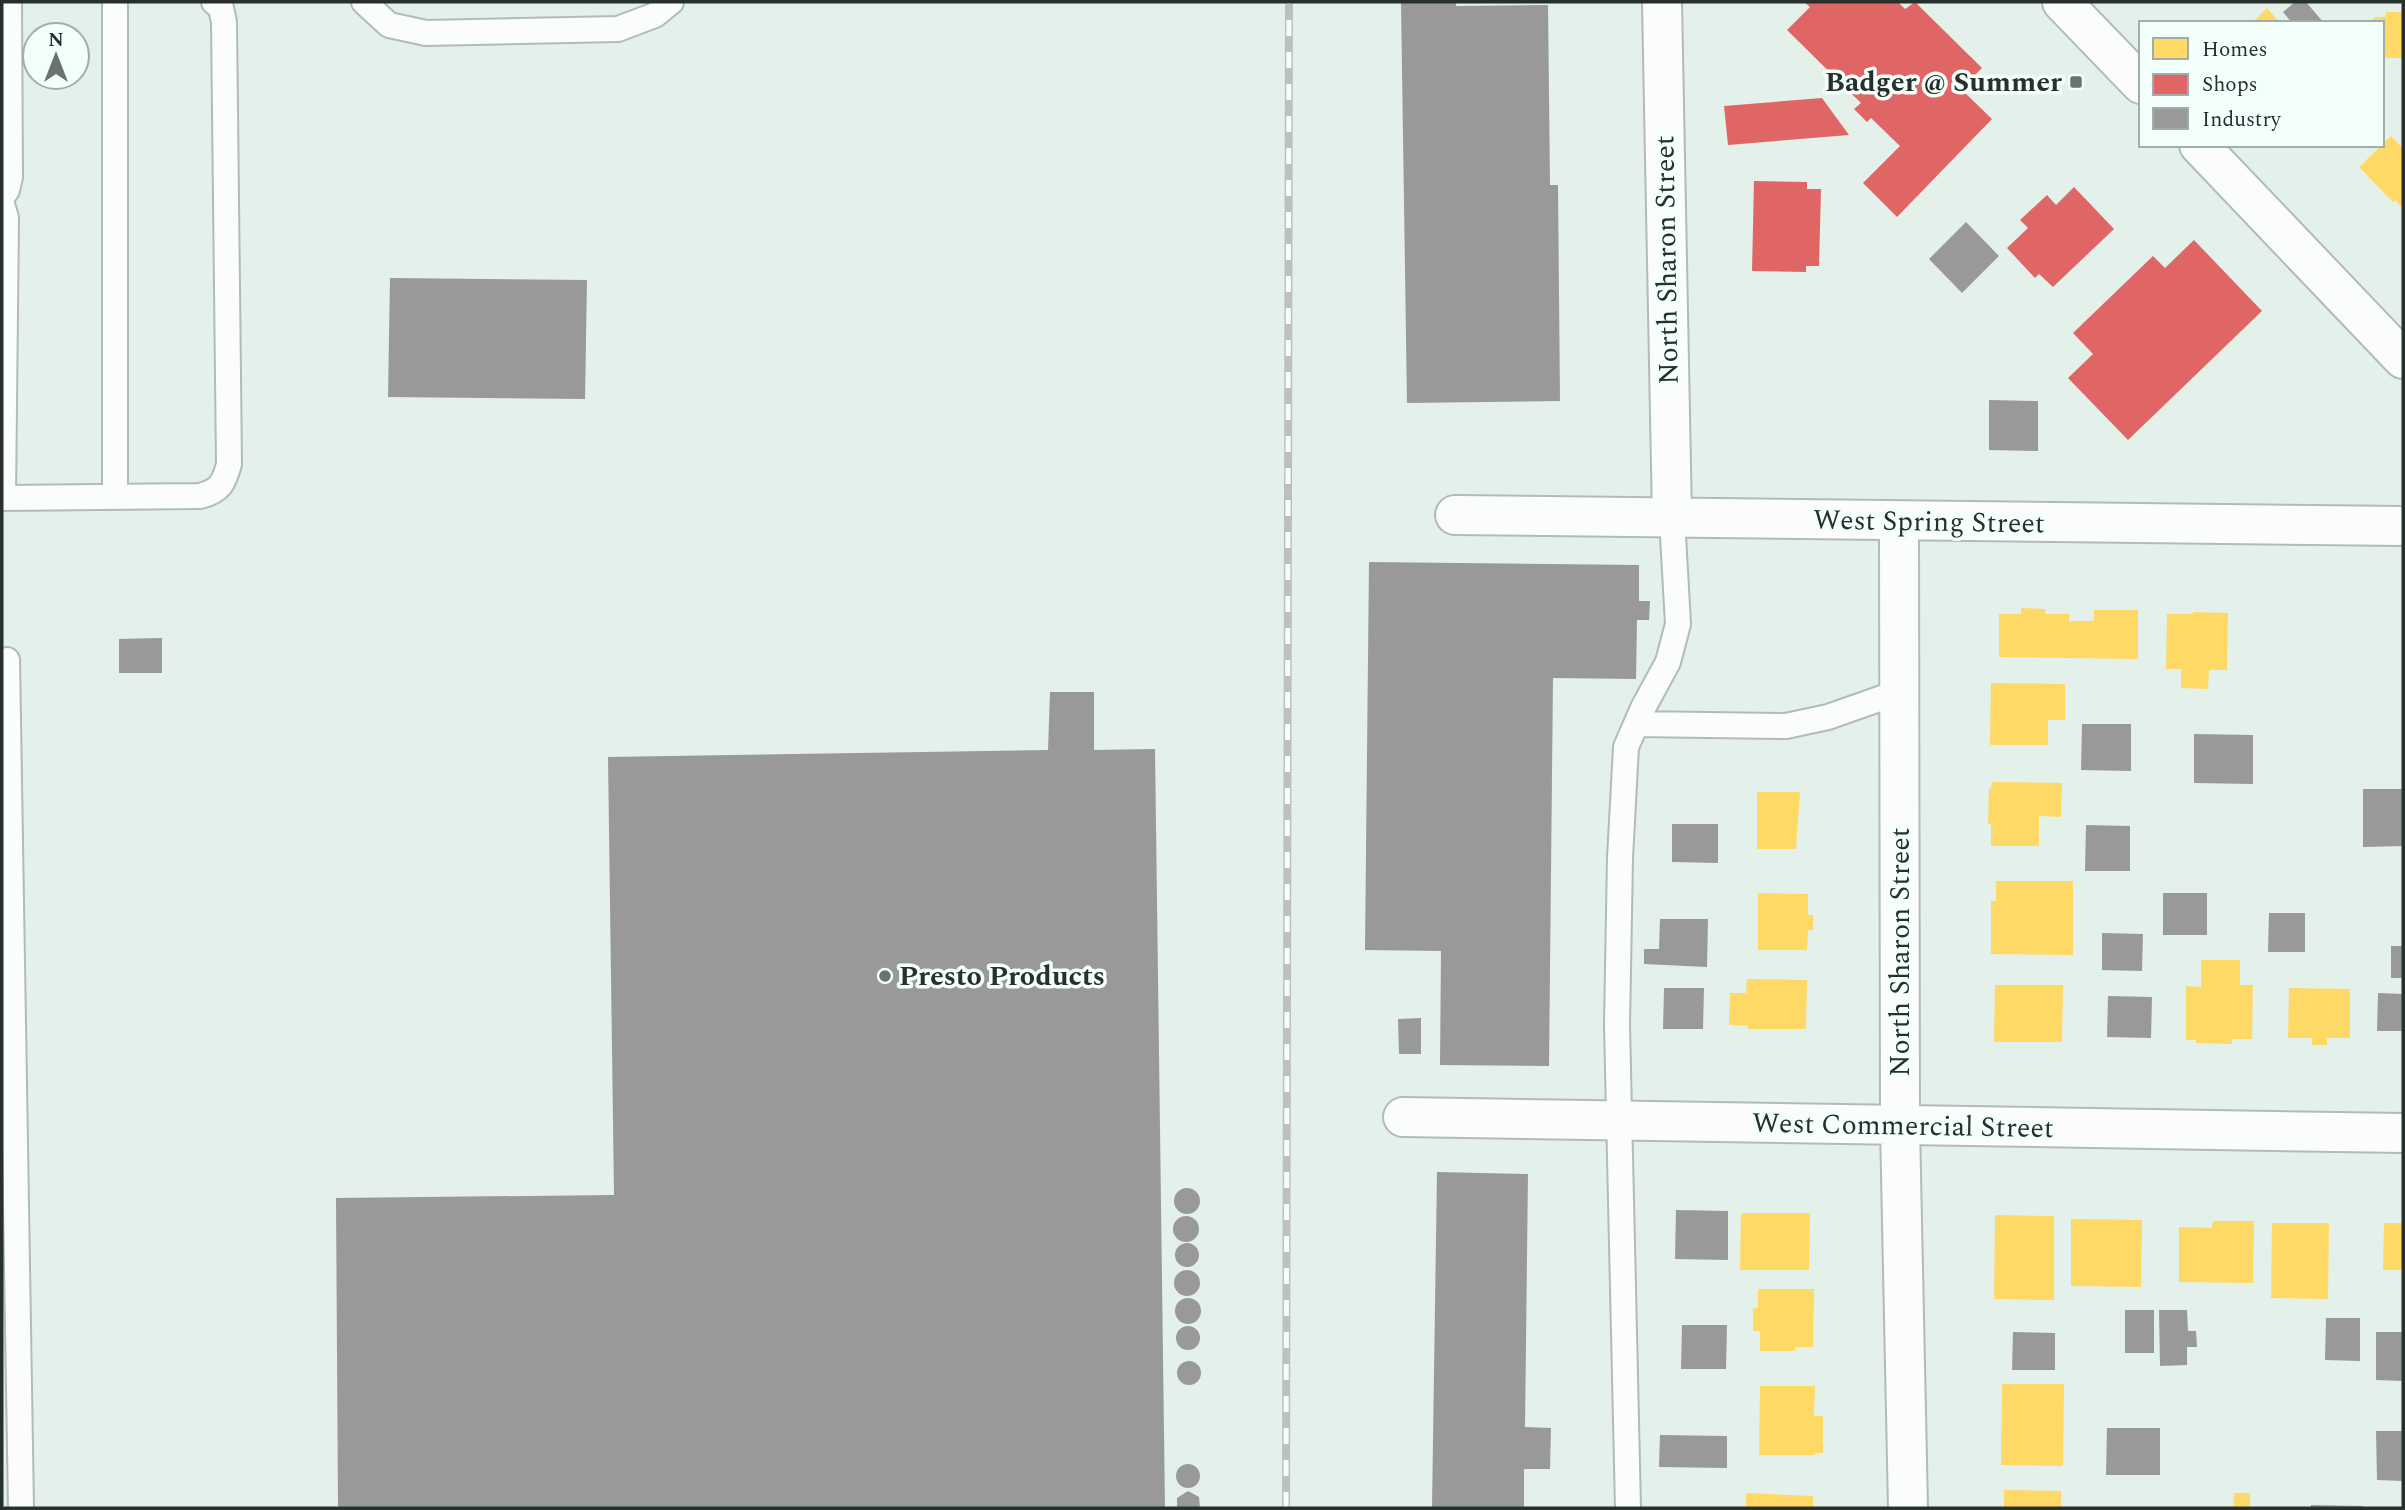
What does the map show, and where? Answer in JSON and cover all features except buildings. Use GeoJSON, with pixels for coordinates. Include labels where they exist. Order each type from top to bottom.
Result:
{"type":"FeatureCollection","features":[{"type":"Feature","properties":{"kind":"street","name":"North Sharon Street"},"geometry":{"type":"LineString","coordinates":[[1662,2],[1672,518]]}},
{"type":"Feature","properties":{"kind":"street"},"geometry":{"type":"LineString","coordinates":[[2062,2],[2139,82]]}},
{"type":"Feature","properties":{"kind":"street"},"geometry":{"type":"LineString","coordinates":[[2201,147],[2403,359]]}},
{"type":"Feature","properties":{"kind":"street","name":"West Spring Street"},"geometry":{"type":"LineString","coordinates":[[1455,515],[2403,526]]}},
{"type":"Feature","properties":{"kind":"street","name":"North Sharon Street"},"geometry":{"type":"LineString","coordinates":[[1899,522],[1900,1126],[1908,1508]]}},
{"type":"Feature","properties":{"kind":"street","name":"West Commercial Street"},"geometry":{"type":"LineString","coordinates":[[1403,1117],[2403,1133]]}},
{"type":"Feature","properties":{"kind":"lane"},"geometry":{"type":"LineString","coordinates":[[2,197],[10,177],[9,2]]}},
{"type":"Feature","properties":{"kind":"lane"},"geometry":{"type":"LineString","coordinates":[[115,2],[115,497]]}},
{"type":"Feature","properties":{"kind":"lane"},"geometry":{"type":"LineString","coordinates":[[2,204],[6,218],[3,498],[200,496],[215,492],[224,482],[229,464],[224,22],[221,8],[214,2]]}},
{"type":"Feature","properties":{"kind":"lane"},"geometry":{"type":"LineString","coordinates":[[364,2],[389,25],[426,33],[618,29],[655,15],[671,2]]}},
{"type":"Feature","properties":{"kind":"lane"},"geometry":{"type":"LineString","coordinates":[[1628,1508],[1618,1122],[1620,858],[1626,747],[1668,662],[1678,624],[1672,518]]}},
{"type":"Feature","properties":{"kind":"lane"},"geometry":{"type":"LineString","coordinates":[[7,660],[20,1508]]}},
{"type":"Feature","properties":{"kind":"lane"},"geometry":{"type":"LineString","coordinates":[[1636,724],[1786,726],[1828,717],[1899,692]]}},
{"type":"Feature","properties":{"kind":"railway"},"geometry":{"type":"LineString","coordinates":[[1286,1508],[1289,2]]}},
{"type":"Feature","properties":{"kind":"place","name":"Badger @ Summer"},"geometry":{"type":"Point","coordinates":[2076,82]}},
{"type":"Feature","properties":{"kind":"place","name":"Presto Products"},"geometry":{"type":"Point","coordinates":[885,976]}}]}
